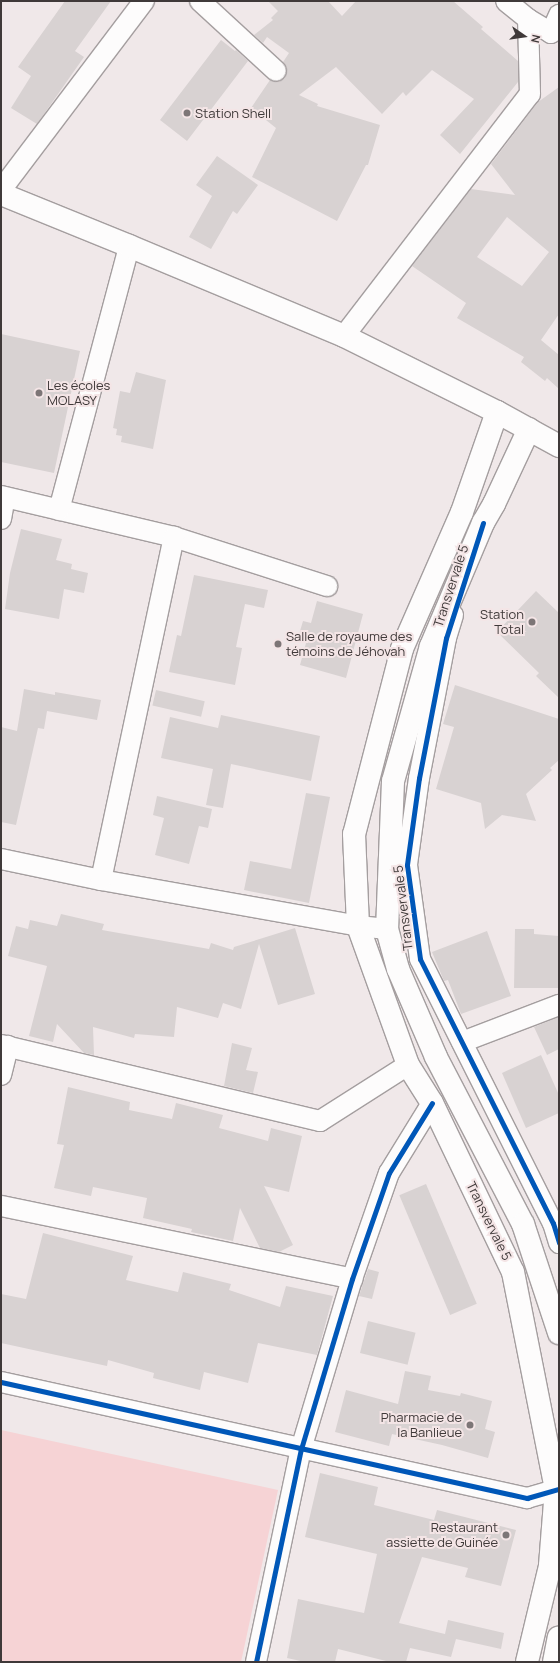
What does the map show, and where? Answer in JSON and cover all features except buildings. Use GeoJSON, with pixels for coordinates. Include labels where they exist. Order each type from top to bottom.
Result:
{"type":"FeatureCollection","features":[{"type":"Feature","properties":{"kind":"main road"},"geometry":{"type":"LineString","coordinates":[[1,194],[344,336],[497,412],[559,446]]}},
{"type":"Feature","properties":{"kind":"main road","name":"Transvervale 5"},"geometry":{"type":"LineString","coordinates":[[497,412],[462,512],[400,657],[354,834],[358,926],[408,1064],[432,1104],[513,1272],[557,1489],[550,1566],[527,1662]]}},
{"type":"Feature","properties":{"kind":"main road","name":"Transvervale 5"},"geometry":{"type":"LineString","coordinates":[[529,429],[494,504],[483,523],[431,646],[393,781],[387,928],[398,969],[436,1058],[523,1224],[559,1333]]}},
{"type":"Feature","properties":{"kind":"main road"},"geometry":{"type":"LineString","coordinates":[[554,1662],[559,1637]]}},
{"type":"Feature","properties":{"kind":"street"},"geometry":{"type":"LineString","coordinates":[[1,190],[144,1]]}},
{"type":"Feature","properties":{"kind":"street"},"geometry":{"type":"LineString","coordinates":[[200,1],[276,72]]}},
{"type":"Feature","properties":{"kind":"street"},"geometry":{"type":"LineString","coordinates":[[506,1],[528,19],[551,33],[559,15]]}},
{"type":"Feature","properties":{"kind":"street"},"geometry":{"type":"LineString","coordinates":[[344,336],[530,94],[528,19]]}},
{"type":"Feature","properties":{"kind":"street"},"geometry":{"type":"LineString","coordinates":[[59,510],[129,246]]}},
{"type":"Feature","properties":{"kind":"street"},"geometry":{"type":"LineString","coordinates":[[1,519],[3,496],[174,537],[327,586]]}},
{"type":"Feature","properties":{"kind":"street","name":"Transvervale 5"},"geometry":{"type":"LineString","coordinates":[[483,523],[446,638],[420,778],[407,865],[420,960],[553,1222],[559,1243]]}},
{"type":"Feature","properties":{"kind":"street"},"geometry":{"type":"LineString","coordinates":[[101,880],[174,537]]}},
{"type":"Feature","properties":{"kind":"street"},"geometry":{"type":"LineString","coordinates":[[1,859],[101,880],[358,926],[387,928]]}},
{"type":"Feature","properties":{"kind":"street"},"geometry":{"type":"LineString","coordinates":[[462,1042],[559,1005]]}},
{"type":"Feature","properties":{"kind":"street"},"geometry":{"type":"LineString","coordinates":[[1,1075],[4,1045],[320,1122],[408,1064]]}},
{"type":"Feature","properties":{"kind":"street"},"geometry":{"type":"LineString","coordinates":[[256,1662],[301,1448],[352,1279],[389,1173],[432,1104]]}},
{"type":"Feature","properties":{"kind":"street"},"geometry":{"type":"LineString","coordinates":[[1,1206],[352,1279]]}},
{"type":"Feature","properties":{"kind":"street"},"geometry":{"type":"LineString","coordinates":[[1,1382],[527,1498],[557,1489]]}},
{"type":"Feature","properties":{"kind":"shaded area"},"geometry":{"type":"Polygon","coordinates":[[[1,1430],[278,1490],[241,1662],[1,1662],[1,1430]]]}},
{"type":"Feature","properties":{"kind":"cycle path"},"geometry":{"type":"LineString","coordinates":[[483,523],[446,638],[419,778],[407,865],[420,959],[553,1223],[559,1243]]}},
{"type":"Feature","properties":{"kind":"cycle path"},"geometry":{"type":"LineString","coordinates":[[256,1662],[301,1449],[352,1279],[389,1173],[432,1103]]}},
{"type":"Feature","properties":{"kind":"cycle path"},"geometry":{"type":"LineString","coordinates":[[1,1382],[527,1498],[559,1489]]}},
{"type":"Feature","properties":{"kind":"place","name":"Station Shell"},"geometry":{"type":"Point","coordinates":[187,113]}},
{"type":"Feature","properties":{"kind":"place","name":"Les écoles MOLASY"},"geometry":{"type":"Point","coordinates":[39,393]}},
{"type":"Feature","properties":{"kind":"place","name":"Station Total"},"geometry":{"type":"Point","coordinates":[532,622]}},
{"type":"Feature","properties":{"kind":"place","name":"Salle de royaume des témoins de Jéhovah"},"geometry":{"type":"Point","coordinates":[278,644]}},
{"type":"Feature","properties":{"kind":"place","name":"Pharmacie de la Banlieue"},"geometry":{"type":"Point","coordinates":[470,1425]}},
{"type":"Feature","properties":{"kind":"place","name":"Restaurant assiette de Guinée"},"geometry":{"type":"Point","coordinates":[506,1535]}}]}
